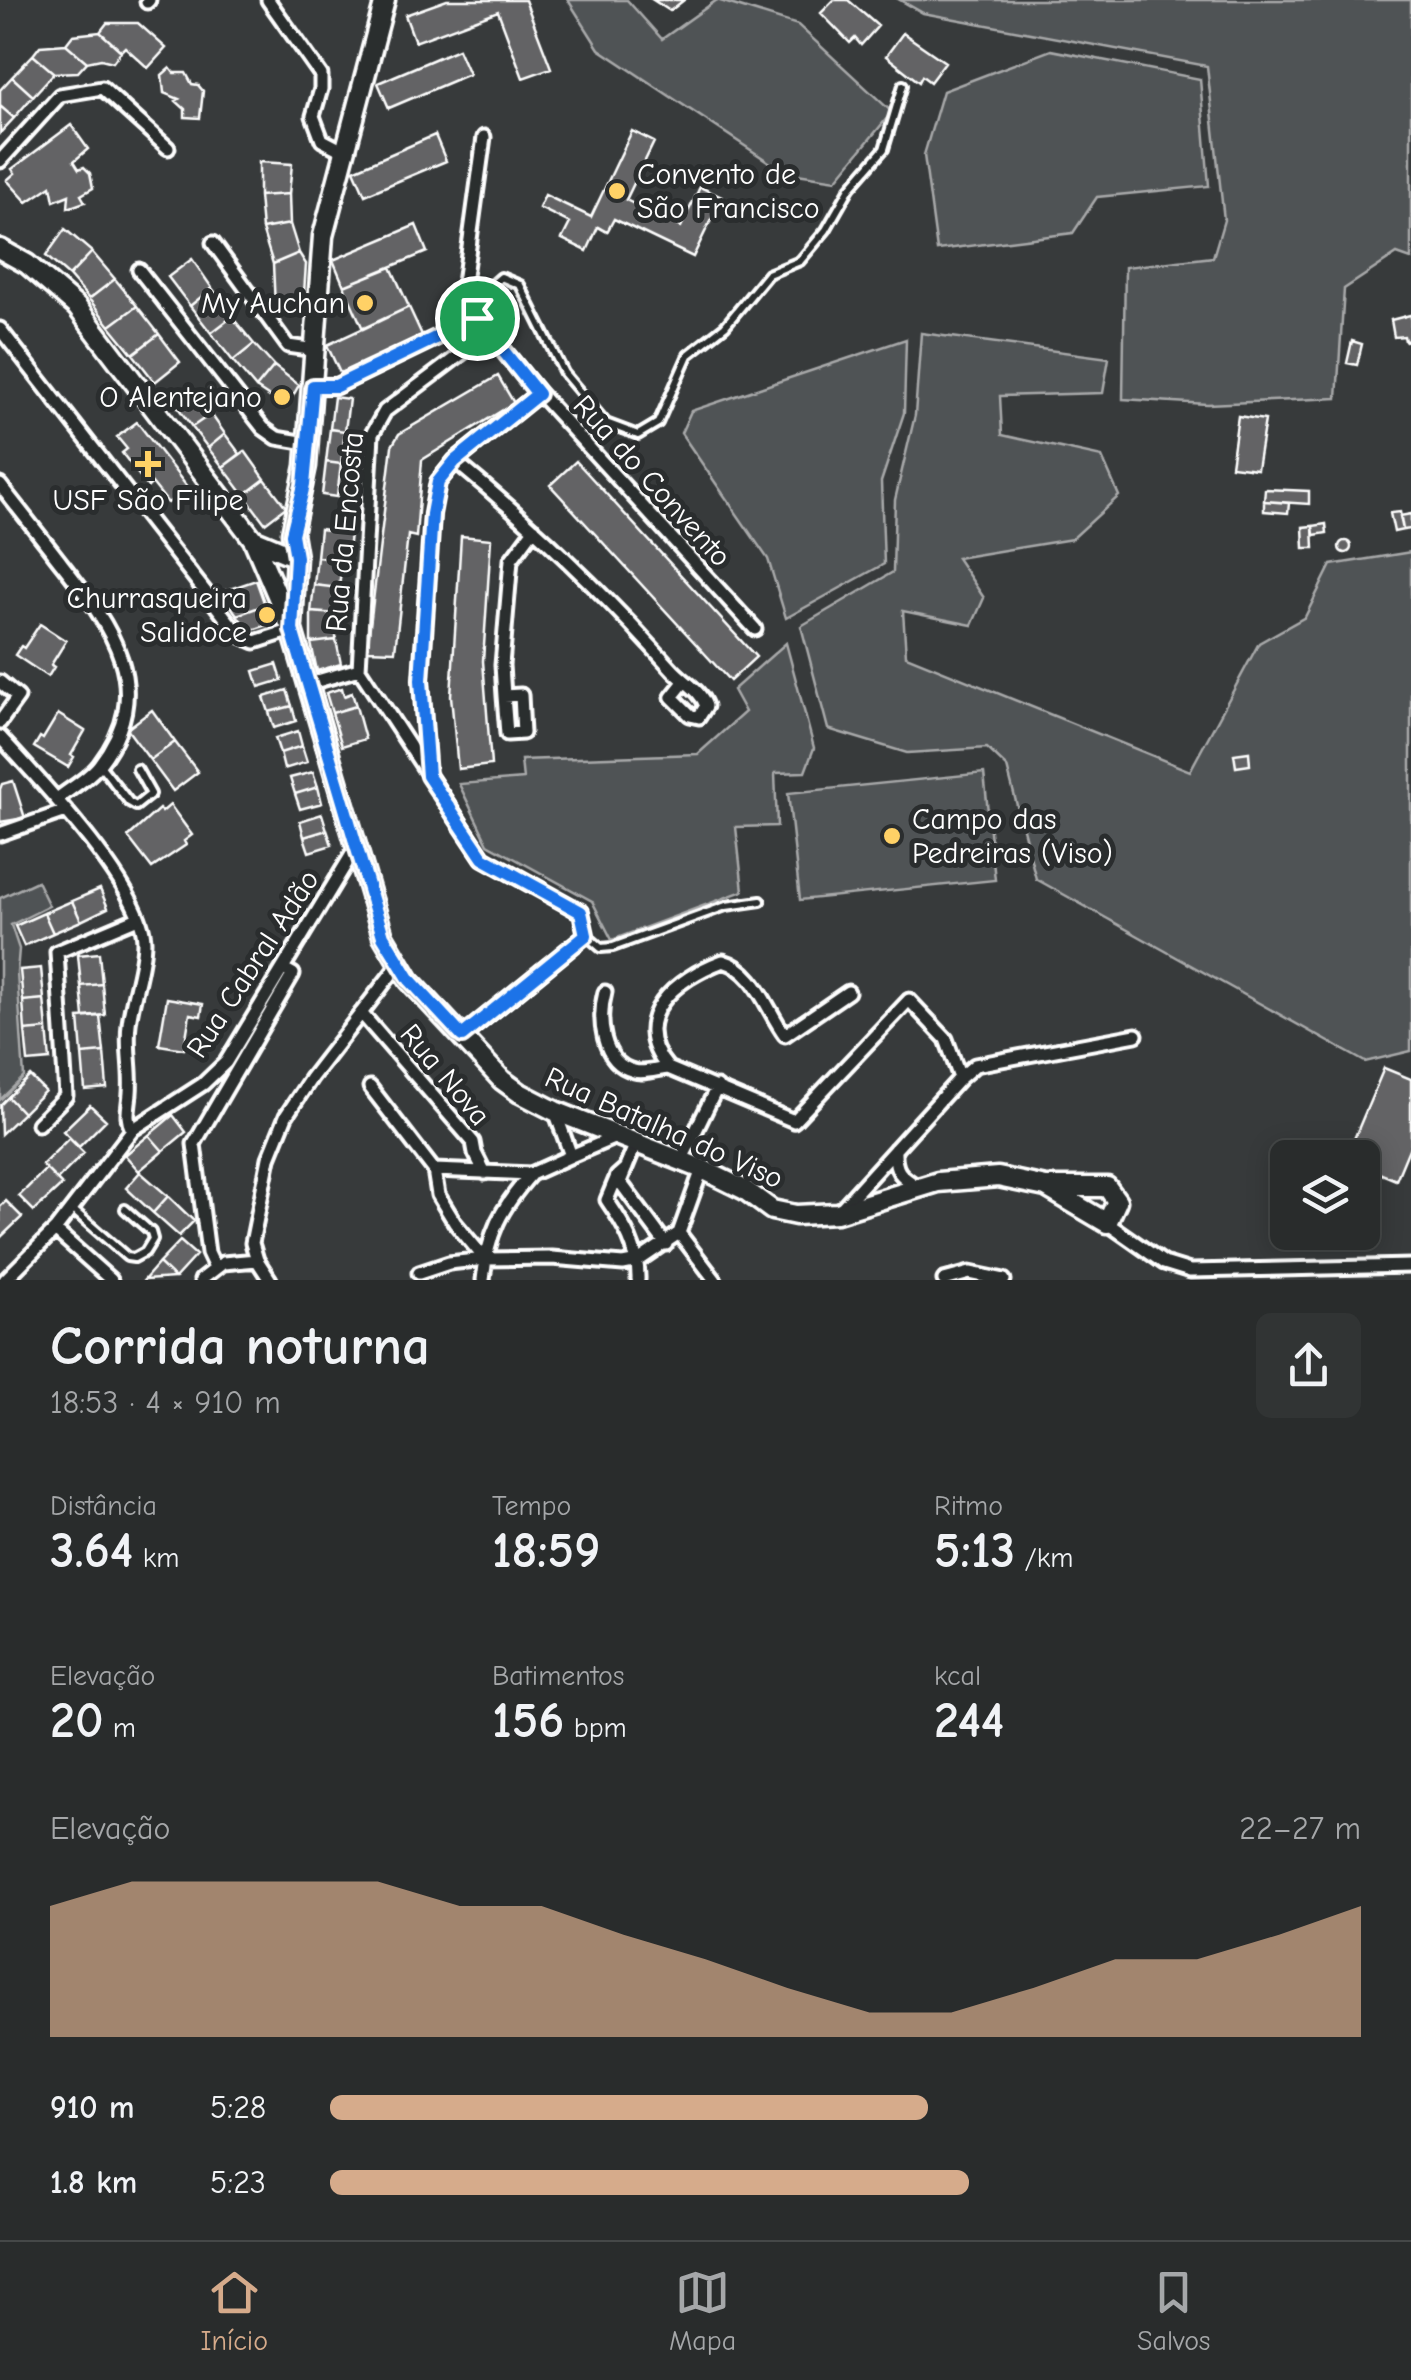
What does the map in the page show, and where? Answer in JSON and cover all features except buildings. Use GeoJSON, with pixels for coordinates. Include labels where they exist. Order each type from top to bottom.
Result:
{"type":"FeatureCollection","features":[{"type":"Feature","properties":{"kind":"street"},"geometry":{"type":"LineString","coordinates":[[268,0],[321,75],[313,116],[322,140],[345,152]]}},
{"type":"Feature","properties":{"kind":"street"},"geometry":{"type":"LineString","coordinates":[[0,329],[239,634],[255,642],[292,630],[296,557],[305,538],[304,485],[324,236],[385,0]]}},
{"type":"Feature","properties":{"kind":"street"},"geometry":{"type":"LineString","coordinates":[[0,160],[60,95],[102,88],[168,148]]}},
{"type":"Feature","properties":{"kind":"street"},"geometry":{"type":"LineString","coordinates":[[468,306],[462,298],[484,136]]}},
{"type":"Feature","properties":{"kind":"street"},"geometry":{"type":"LineString","coordinates":[[213,244],[288,346],[316,350]]}},
{"type":"Feature","properties":{"kind":"street","name":"Rua Batalha do Viso"},"geometry":{"type":"LineString","coordinates":[[0,249],[27,264],[77,307],[253,539],[292,630],[383,936],[398,964],[502,1080],[555,1112],[702,1170],[745,1190],[772,1210],[796,1216],[837,1213],[918,1187],[978,1176],[1016,1179],[1046,1187],[1164,1263],[1190,1271],[1411,1266]]}},
{"type":"Feature","properties":{"kind":"street"},"geometry":{"type":"LineString","coordinates":[[139,270],[264,428],[277,438],[307,443]]}},
{"type":"Feature","properties":{"kind":"street","name":"Rua do Convento"},"geometry":{"type":"LineString","coordinates":[[468,306],[538,394],[755,628]]}},
{"type":"Feature","properties":{"kind":"street"},"geometry":{"type":"LineString","coordinates":[[313,386],[336,386],[477,318]]}},
{"type":"Feature","properties":{"kind":"street","name":"Rua da Encosta"},"geometry":{"type":"LineString","coordinates":[[359,669],[372,434],[386,411],[489,333]]}},
{"type":"Feature","properties":{"kind":"street"},"geometry":{"type":"LineString","coordinates":[[428,776],[421,680],[432,514],[438,482],[455,461],[538,394]]}},
{"type":"Feature","properties":{"kind":"street"},"geometry":{"type":"LineString","coordinates":[[455,461],[610,601],[684,682]]}},
{"type":"Feature","properties":{"kind":"street"},"geometry":{"type":"LineString","coordinates":[[0,485],[97,608],[118,643],[127,682],[124,712],[110,748],[100,764],[57,798]]}},
{"type":"Feature","properties":{"kind":"street"},"geometry":{"type":"LineString","coordinates":[[504,696],[502,665],[512,560],[534,529]]}},
{"type":"Feature","properties":{"kind":"street"},"geometry":{"type":"LineString","coordinates":[[253,539],[296,557]]}},
{"type":"Feature","properties":{"kind":"street"},"geometry":{"type":"LineString","coordinates":[[263,562],[284,566],[296,557]]}},
{"type":"Feature","properties":{"kind":"street"},"geometry":{"type":"LineString","coordinates":[[307,684],[359,669],[483,858],[581,912],[586,935],[462,1036]]}},
{"type":"Feature","properties":{"kind":"street"},"geometry":{"type":"LineString","coordinates":[[0,682],[18,697],[0,722]]}},
{"type":"Feature","properties":{"kind":"street"},"geometry":{"type":"LineString","coordinates":[[0,737],[6,751],[57,798],[120,882],[138,918],[144,940],[128,1027],[130,1092],[126,1118],[132,1130]]}},
{"type":"Feature","properties":{"kind":"street"},"geometry":{"type":"LineString","coordinates":[[0,834],[66,812]]}},
{"type":"Feature","properties":{"kind":"street","name":"Rua Cabral Adão"},"geometry":{"type":"LineString","coordinates":[[5,1280],[55,1230],[132,1130],[214,1075],[356,849]]}},
{"type":"Feature","properties":{"kind":"street"},"geometry":{"type":"LineString","coordinates":[[38,1124],[66,1096],[57,952],[138,918]]}},
{"type":"Feature","properties":{"kind":"street"},"geometry":{"type":"LineString","coordinates":[[848,992],[784,1035],[750,977],[736,964],[723,961],[662,1000],[653,1016],[651,1040],[656,1055],[668,1068],[794,1121],[909,1000],[946,1039],[960,1078]]}},
{"type":"Feature","properties":{"kind":"street"},"geometry":{"type":"LineString","coordinates":[[270,1280],[257,1260],[252,1242],[270,1158],[286,1116],[398,964]]}},
{"type":"Feature","properties":{"kind":"street"},"geometry":{"type":"LineString","coordinates":[[215,1268],[208,1253],[194,1144],[293,974],[284,969]]}},
{"type":"Feature","properties":{"kind":"street"},"geometry":{"type":"LineString","coordinates":[[604,992],[602,1028],[607,1046],[620,1064],[636,1072],[668,1068]]}},
{"type":"Feature","properties":{"kind":"street","name":"Rua Nova"},"geometry":{"type":"LineString","coordinates":[[360,1014],[474,1142],[485,1174]]}},
{"type":"Feature","properties":{"kind":"street"},"geometry":{"type":"LineString","coordinates":[[837,1213],[975,1065],[1136,1036]]}},
{"type":"Feature","properties":{"kind":"street"},"geometry":{"type":"LineString","coordinates":[[370,1087],[434,1170],[438,1194],[454,1223],[485,1259]]}},
{"type":"Feature","properties":{"kind":"street"},"geometry":{"type":"LineString","coordinates":[[681,1161],[717,1087]]}},
{"type":"Feature","properties":{"kind":"street"},"geometry":{"type":"LineString","coordinates":[[555,1112],[571,1156]]}},
{"type":"Feature","properties":{"kind":"street"},"geometry":{"type":"LineString","coordinates":[[434,1170],[531,1174],[618,1136]]}},
{"type":"Feature","properties":{"kind":"street"},"geometry":{"type":"LineString","coordinates":[[636,1143],[620,1182],[666,1244]]}},
{"type":"Feature","properties":{"kind":"street"},"geometry":{"type":"LineString","coordinates":[[895,1149],[894,1168],[918,1187]]}},
{"type":"Feature","properties":{"kind":"street"},"geometry":{"type":"LineString","coordinates":[[626,1168],[616,1176],[607,1200],[638,1261],[638,1280]]}},
{"type":"Feature","properties":{"kind":"street"},"geometry":{"type":"LineString","coordinates":[[419,1272],[485,1259],[552,1258],[623,1264],[638,1261],[679,1234],[702,1170]]}},
{"type":"Feature","properties":{"kind":"street"},"geometry":{"type":"LineString","coordinates":[[483,1280],[485,1259],[504,1205],[531,1174]]}},
{"type":"Feature","properties":{"kind":"street"},"geometry":{"type":"LineString","coordinates":[[1046,1187],[1107,1188],[1117,1201],[1107,1223]]}},
{"type":"Feature","properties":{"kind":"street"},"geometry":{"type":"LineString","coordinates":[[55,1230],[111,1280]]}},
{"type":"Feature","properties":{"kind":"street"},"geometry":{"type":"LineString","coordinates":[[679,1234],[715,1280]]}},
{"type":"Feature","properties":{"kind":"street"},"geometry":{"type":"LineString","coordinates":[[201,1280],[232,1260],[257,1260]]}},
{"type":"Feature","properties":{"kind":"street"},"geometry":{"type":"LineString","coordinates":[[944,1280],[970,1273],[1004,1280]]}},
{"type":"Feature","properties":{"kind":"lane"},"geometry":{"type":"LineString","coordinates":[[468,306],[501,277],[520,285],[564,373],[606,423],[638,436],[658,422],[688,355],[725,326],[768,274],[800,261],[826,230],[850,188],[884,149],[903,85]]}},
{"type":"Feature","properties":{"kind":"lane"},"geometry":{"type":"LineString","coordinates":[[100,764],[136,806],[151,794],[137,770]]}},
{"type":"Feature","properties":{"kind":"lane"},"geometry":{"type":"LineString","coordinates":[[586,935],[601,948],[613,947],[726,906],[762,900]]}},
{"type":"Feature","properties":{"kind":"lane"},"geometry":{"type":"LineString","coordinates":[[71,1208],[127,1257],[134,1258],[145,1252],[153,1238],[124,1209]]}},
{"type":"Feature","properties":{"kind":"shaded area"},"geometry":{"type":"Polygon","coordinates":[[[568,0],[627,0],[662,39],[717,0],[798,25],[892,112],[836,180],[784,172],[599,49],[568,0]]]}},
{"type":"Feature","properties":{"kind":"shaded area"},"geometry":{"type":"Polygon","coordinates":[[[900,0],[1411,0],[1411,259],[1397,254],[1344,289],[1337,398],[1207,404],[1123,399],[1125,267],[1213,257],[1224,220],[1207,66],[923,13],[900,0]]]}},
{"type":"Feature","properties":{"kind":"shaded area"},"geometry":{"type":"Polygon","coordinates":[[[1051,50],[1200,79],[1209,186],[1097,197],[1073,233],[937,250],[924,155],[943,91],[1051,50]]]}},
{"type":"Feature","properties":{"kind":"shaded area"},"geometry":{"type":"Polygon","coordinates":[[[921,333],[1109,358],[1103,393],[1000,396],[1002,435],[1102,457],[1119,496],[1072,539],[957,558],[984,598],[972,625],[903,611],[906,656],[1190,771],[1259,643],[1305,617],[1331,565],[1411,552],[1411,1051],[1365,1062],[1036,879],[1007,767],[987,748],[907,753],[828,729],[801,626],[893,572],[895,500],[915,415],[921,333]]]}},
{"type":"Feature","properties":{"kind":"shaded area"},"geometry":{"type":"Polygon","coordinates":[[[906,339],[904,413],[881,482],[884,564],[786,618],[768,559],[681,433],[691,411],[906,339]]]}},
{"type":"Feature","properties":{"kind":"shaded area"},"geometry":{"type":"Polygon","coordinates":[[[786,643],[814,748],[805,772],[775,773],[777,826],[736,827],[743,891],[612,940],[592,901],[488,844],[459,784],[523,779],[521,760],[698,754],[745,712],[733,690],[786,643]]]}},
{"type":"Feature","properties":{"kind":"shaded area","name":"Campo das Pedreiras (Viso)"},"geometry":{"type":"Polygon","coordinates":[[[984,773],[995,880],[800,900],[788,793],[984,773]]]}},
{"type":"Feature","properties":{"kind":"shaded area"},"geometry":{"type":"Polygon","coordinates":[[[37,881],[49,906],[11,925],[19,949],[24,1077],[0,1100],[0,898],[37,881]]]}},
{"type":"Feature","properties":{"kind":"place","name":"Convento de São Francisco"},"geometry":{"type":"Point","coordinates":[617,191]}},
{"type":"Feature","properties":{"kind":"place","name":"My Auchan"},"geometry":{"type":"Point","coordinates":[365,303]}},
{"type":"Feature","properties":{"kind":"place","name":"O Alentejano"},"geometry":{"type":"Point","coordinates":[282,397]}},
{"type":"Feature","properties":{"kind":"place","name":"USF São Filipe"},"geometry":{"type":"Point","coordinates":[148,464]}},
{"type":"Feature","properties":{"kind":"place","name":"Churrasqueira Salidoce"},"geometry":{"type":"Point","coordinates":[267,615]}},
{"type":"Feature","properties":{"kind":"place","name":"Campo das Pedreiras (Viso)"},"geometry":{"type":"Point","coordinates":[892,836]}},
{"type":"Feature","properties":{"kind":"route"},"geometry":{"type":"LineString","coordinates":[[477,318],[538,394],[455,461],[438,482],[432,514],[421,680],[428,776],[483,858],[581,912],[586,935],[462,1036],[410,980],[383,936],[292,630],[296,557],[292,534],[304,485],[313,386],[336,386],[477,318]]}}]}
